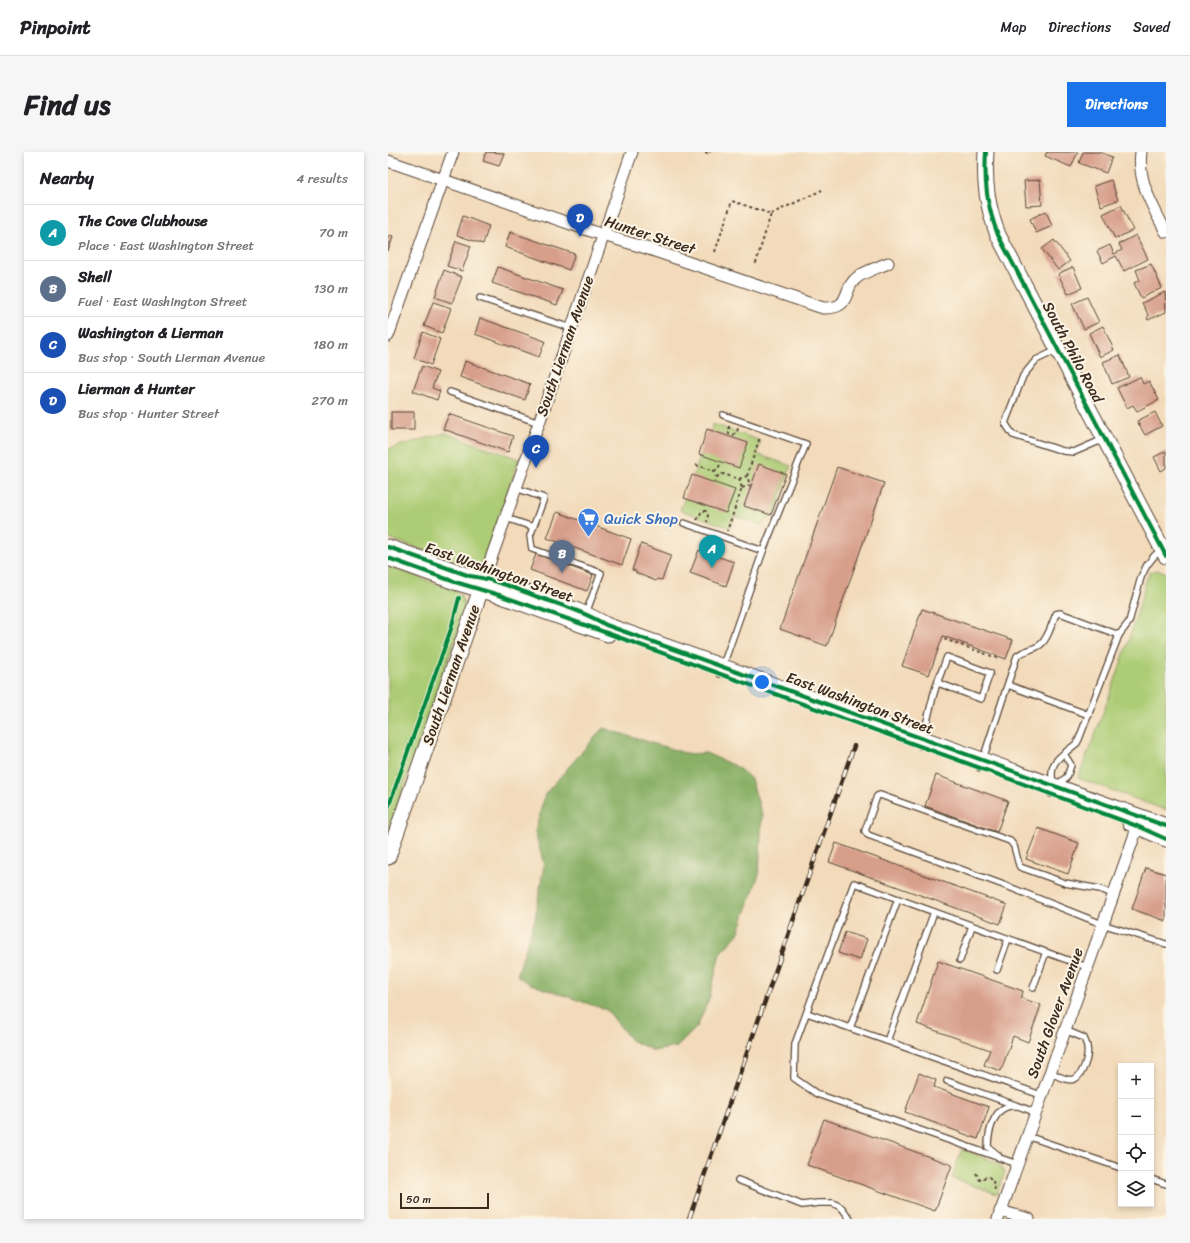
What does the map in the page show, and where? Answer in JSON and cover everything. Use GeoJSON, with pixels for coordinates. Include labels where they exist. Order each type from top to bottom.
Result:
{"type":"FeatureCollection","features":[{"type":"Feature","properties":{"kind":"main road","name":"South Philo Road"},"geometry":{"type":"LineString","coordinates":[[986,152],[984,175],[987,197],[998,236],[1165,553]]}},
{"type":"Feature","properties":{"kind":"main road","name":"East Washington Street"},"geometry":{"type":"LineString","coordinates":[[388,547],[470,576],[482,584]]}},
{"type":"Feature","properties":{"kind":"main road","name":"East Washington Street"},"geometry":{"type":"LineString","coordinates":[[388,558],[455,582],[482,584],[584,619],[722,671],[1139,822],[1166,826]]}},
{"type":"Feature","properties":{"kind":"main road","name":"South Lierman Avenue"},"geometry":{"type":"LineString","coordinates":[[388,857],[482,584]]}},
{"type":"Feature","properties":{"kind":"main road","name":"East Washington Street"},"geometry":{"type":"LineString","coordinates":[[1139,822],[1166,839]]}},
{"type":"Feature","properties":{"kind":"street"},"geometry":{"type":"LineString","coordinates":[[388,336],[453,152]]}},
{"type":"Feature","properties":{"kind":"street","name":"South Lierman Avenue"},"geometry":{"type":"LineString","coordinates":[[482,584],[632,152]]}},
{"type":"Feature","properties":{"kind":"street"},"geometry":{"type":"LineString","coordinates":[[1141,152],[1141,170],[1143,179],[1153,207],[1166,232]]}},
{"type":"Feature","properties":{"kind":"street","name":"Hunter Street"},"geometry":{"type":"LineString","coordinates":[[388,161],[822,308],[840,306],[850,285],[859,276],[888,263]]}},
{"type":"Feature","properties":{"kind":"street","name":"South Glover Avenue"},"geometry":{"type":"LineString","coordinates":[[999,1215],[1139,822]]}},
{"type":"Feature","properties":{"kind":"street"},"geometry":{"type":"LineString","coordinates":[[999,1215],[1028,1219]]}},
{"type":"Feature","properties":{"kind":"lane"},"geometry":{"type":"LineString","coordinates":[[480,298],[571,328]]}},
{"type":"Feature","properties":{"kind":"lane"},"geometry":{"type":"LineString","coordinates":[[1058,349],[1036,360],[1023,376],[1005,424],[1013,435],[1063,451],[1074,452],[1104,438]]}},
{"type":"Feature","properties":{"kind":"lane"},"geometry":{"type":"LineString","coordinates":[[450,392],[539,423]]}},
{"type":"Feature","properties":{"kind":"lane"},"geometry":{"type":"LineString","coordinates":[[722,671],[763,551],[806,444],[723,415]]}},
{"type":"Feature","properties":{"kind":"lane"},"geometry":{"type":"LineString","coordinates":[[516,488],[544,498],[530,536],[532,549],[601,573],[584,619]]}},
{"type":"Feature","properties":{"kind":"lane"},"geometry":{"type":"LineString","coordinates":[[506,518],[533,528]]}},
{"type":"Feature","properties":{"kind":"lane"},"geometry":{"type":"LineString","coordinates":[[684,523],[763,551]]}},
{"type":"Feature","properties":{"kind":"lane"},"geometry":{"type":"LineString","coordinates":[[1052,791],[1051,772],[1055,761],[1077,743],[1119,635],[1129,622],[1141,577],[1147,565],[1156,555],[1165,553]]}},
{"type":"Feature","properties":{"kind":"lane"},"geometry":{"type":"LineString","coordinates":[[981,764],[1017,656],[1040,645],[1046,637],[1056,614],[1060,613],[1119,635]]}},
{"type":"Feature","properties":{"kind":"lane"},"geometry":{"type":"LineString","coordinates":[[922,743],[932,700],[947,657],[990,673],[981,699],[938,683]]}},
{"type":"Feature","properties":{"kind":"lane"},"geometry":{"type":"LineString","coordinates":[[1008,685],[1089,715]]}},
{"type":"Feature","properties":{"kind":"lane"},"geometry":{"type":"LineString","coordinates":[[1052,791],[1066,777],[1071,765],[1064,754]]}},
{"type":"Feature","properties":{"kind":"lane"},"geometry":{"type":"LineString","coordinates":[[1113,894],[1100,889],[1065,883],[1020,867],[1014,846],[1010,841],[880,795],[877,796],[865,831],[868,835],[1009,887],[1102,924],[1166,944]]}},
{"type":"Feature","properties":{"kind":"lane"},"geometry":{"type":"LineString","coordinates":[[1017,1164],[817,1094],[794,1078],[795,1044],[806,1013],[854,883],[1087,967]]}},
{"type":"Feature","properties":{"kind":"lane"},"geometry":{"type":"LineString","coordinates":[[850,1028],[898,899]]}},
{"type":"Feature","properties":{"kind":"lane"},"geometry":{"type":"LineString","coordinates":[[887,1041],[934,912]]}},
{"type":"Feature","properties":{"kind":"lane"},"geometry":{"type":"LineString","coordinates":[[960,960],[972,926]]}},
{"type":"Feature","properties":{"kind":"lane"},"geometry":{"type":"LineString","coordinates":[[997,970],[1008,939]]}},
{"type":"Feature","properties":{"kind":"lane"},"geometry":{"type":"LineString","coordinates":[[1033,988],[1046,952]]}},
{"type":"Feature","properties":{"kind":"lane"},"geometry":{"type":"LineString","coordinates":[[806,1013],[1041,1096]]}},
{"type":"Feature","properties":{"kind":"lane"},"geometry":{"type":"LineString","coordinates":[[1049,1072],[1068,1080],[1075,1079],[1081,1073],[1088,1048],[1084,1038],[1065,1030]]}},
{"type":"Feature","properties":{"kind":"lane"},"geometry":{"type":"LineString","coordinates":[[947,1081],[1035,1112]]}},
{"type":"Feature","properties":{"kind":"lane"},"geometry":{"type":"LineString","coordinates":[[1006,1160],[997,1155],[988,1147],[988,1136],[998,1113],[1002,1108],[1010,1105],[1024,1108]]}},
{"type":"Feature","properties":{"kind":"lane"},"geometry":{"type":"LineString","coordinates":[[1027,1136],[1118,1167]]}},
{"type":"Feature","properties":{"kind":"lane"},"geometry":{"type":"LineString","coordinates":[[1154,1179],[1166,1184]]}},
{"type":"Feature","properties":{"kind":"lane"},"geometry":{"type":"LineString","coordinates":[[738,1180],[802,1206],[818,1203],[833,1204],[842,1208],[850,1219]]}},
{"type":"Feature","properties":{"kind":"path"},"geometry":{"type":"LineString","coordinates":[[705,152],[709,154],[710,152]]}},
{"type":"Feature","properties":{"kind":"path"},"geometry":{"type":"LineString","coordinates":[[715,252],[732,201],[771,214],[822,190]]}},
{"type":"Feature","properties":{"kind":"path"},"geometry":{"type":"LineString","coordinates":[[755,266],[771,214]]}},
{"type":"Feature","properties":{"kind":"path"},"geometry":{"type":"LineString","coordinates":[[742,488],[751,485],[747,476],[763,429]]}},
{"type":"Feature","properties":{"kind":"path"},"geometry":{"type":"LineString","coordinates":[[721,462],[720,467],[723,474]]}},
{"type":"Feature","properties":{"kind":"path"},"geometry":{"type":"LineString","coordinates":[[696,465],[714,471]]}},
{"type":"Feature","properties":{"kind":"path"},"geometry":{"type":"LineString","coordinates":[[714,471],[720,467]]}},
{"type":"Feature","properties":{"kind":"path"},"geometry":{"type":"LineString","coordinates":[[714,471],[716,478]]}},
{"type":"Feature","properties":{"kind":"path"},"geometry":{"type":"LineString","coordinates":[[714,483],[720,474],[739,479],[747,476]]}},
{"type":"Feature","properties":{"kind":"path"},"geometry":{"type":"LineString","coordinates":[[725,538],[742,488],[739,479]]}},
{"type":"Feature","properties":{"kind":"path"},"geometry":{"type":"LineString","coordinates":[[694,526],[702,511],[706,511],[708,519],[704,530]]}},
{"type":"Feature","properties":{"kind":"path"},"geometry":{"type":"LineString","coordinates":[[944,639],[1000,659]]}},
{"type":"Feature","properties":{"kind":"path"},"geometry":{"type":"LineString","coordinates":[[976,1173],[980,1180],[985,1177],[989,1177],[993,1181],[995,1190]]}},
{"type":"Feature","properties":{"kind":"green space"},"geometry":{"type":"Polygon","coordinates":[[[713,424],[761,441],[757,454],[791,466],[774,515],[761,525],[734,516],[730,528],[680,510],[713,424]]]}},
{"type":"Feature","properties":{"kind":"green space"},"geometry":{"type":"Polygon","coordinates":[[[445,433],[519,459],[483,562],[473,567],[388,538],[388,449],[445,433]]]}},
{"type":"Feature","properties":{"kind":"green space"},"geometry":{"type":"Polygon","coordinates":[[[388,566],[454,590],[460,594],[466,609],[388,831],[388,566]]]}},
{"type":"Feature","properties":{"kind":"green space"},"geometry":{"type":"Polygon","coordinates":[[[1157,570],[1165,572],[1166,575],[1166,810],[1078,778],[1116,679],[1147,578],[1150,572],[1157,570]]]}},
{"type":"Feature","properties":{"kind":"green space"},"geometry":{"type":"Polygon","coordinates":[[[603,728],[688,754],[706,753],[737,767],[751,779],[762,815],[759,874],[738,934],[720,953],[710,996],[697,1027],[677,1047],[654,1051],[631,1040],[607,1010],[530,984],[517,976],[535,918],[544,865],[535,832],[545,794],[603,728]]]}},
{"type":"Feature","properties":{"kind":"green space"},"geometry":{"type":"Polygon","coordinates":[[[962,1149],[998,1163],[1005,1172],[997,1194],[952,1178],[962,1149]]]}},
{"type":"Feature","properties":{"kind":"building"},"geometry":{"type":"Polygon","coordinates":[[[486,152],[504,153],[499,166],[483,161],[486,152]]]}},
{"type":"Feature","properties":{"kind":"building"},"geometry":{"type":"Polygon","coordinates":[[[1047,152],[1078,152],[1071,167],[1045,156],[1047,152]]]}},
{"type":"Feature","properties":{"kind":"building"},"geometry":{"type":"Polygon","coordinates":[[[1083,152],[1100,152],[1112,157],[1106,173],[1079,163],[1083,152]]]}},
{"type":"Feature","properties":{"kind":"building"},"geometry":{"type":"Polygon","coordinates":[[[1040,180],[1042,205],[1026,206],[1024,181],[1040,180]]]}},
{"type":"Feature","properties":{"kind":"building"},"geometry":{"type":"Polygon","coordinates":[[[1111,180],[1118,200],[1101,206],[1094,186],[1111,180]]]}},
{"type":"Feature","properties":{"kind":"building"},"geometry":{"type":"Polygon","coordinates":[[[1121,205],[1133,230],[1115,239],[1103,214],[1121,205]]]}},
{"type":"Feature","properties":{"kind":"building"},"geometry":{"type":"Polygon","coordinates":[[[1046,211],[1052,226],[1036,233],[1030,219],[1046,211]]]}},
{"type":"Feature","properties":{"kind":"building"},"geometry":{"type":"Polygon","coordinates":[[[463,216],[489,226],[483,244],[457,235],[463,216]]]}},
{"type":"Feature","properties":{"kind":"building"},"geometry":{"type":"Polygon","coordinates":[[[510,232],[575,254],[569,270],[505,247],[510,232]]]}},
{"type":"Feature","properties":{"kind":"building"},"geometry":{"type":"Polygon","coordinates":[[[388,235],[393,237],[388,251],[388,235]]]}},
{"type":"Feature","properties":{"kind":"building"},"geometry":{"type":"Polygon","coordinates":[[[1136,235],[1148,259],[1124,271],[1116,256],[1103,263],[1097,251],[1110,245],[1114,254],[1122,250],[1119,244],[1136,235]]]}},
{"type":"Feature","properties":{"kind":"building"},"geometry":{"type":"Polygon","coordinates":[[[1054,240],[1070,261],[1058,270],[1042,249],[1054,240]]]}},
{"type":"Feature","properties":{"kind":"building"},"geometry":{"type":"Polygon","coordinates":[[[456,241],[471,246],[462,271],[447,266],[456,241]]]}},
{"type":"Feature","properties":{"kind":"building"},"geometry":{"type":"Polygon","coordinates":[[[1151,264],[1162,288],[1141,298],[1134,283],[1140,280],[1136,270],[1151,264]]]}},
{"type":"Feature","properties":{"kind":"building"},"geometry":{"type":"Polygon","coordinates":[[[498,267],[563,290],[557,305],[492,283],[498,267]]]}},
{"type":"Feature","properties":{"kind":"building"},"geometry":{"type":"Polygon","coordinates":[[[1073,267],[1082,288],[1068,294],[1058,274],[1073,267]]]}},
{"type":"Feature","properties":{"kind":"building"},"geometry":{"type":"Polygon","coordinates":[[[444,270],[462,277],[452,303],[435,297],[444,270]]]}},
{"type":"Feature","properties":{"kind":"building"},"geometry":{"type":"Polygon","coordinates":[[[1165,292],[1166,312],[1148,320],[1147,318],[1149,316],[1142,303],[1165,292]]]}},
{"type":"Feature","properties":{"kind":"building"},"geometry":{"type":"Polygon","coordinates":[[[1087,297],[1099,322],[1084,329],[1072,304],[1087,297]]]}},
{"type":"Feature","properties":{"kind":"building"},"geometry":{"type":"Polygon","coordinates":[[[433,302],[451,308],[442,333],[424,326],[433,302]]]}},
{"type":"Feature","properties":{"kind":"building"},"geometry":{"type":"Polygon","coordinates":[[[480,318],[545,341],[539,357],[475,334],[480,318]]]}},
{"type":"Feature","properties":{"kind":"building"},"geometry":{"type":"Polygon","coordinates":[[[1103,326],[1114,350],[1100,357],[1089,333],[1103,326]]]}},
{"type":"Feature","properties":{"kind":"building"},"geometry":{"type":"Polygon","coordinates":[[[423,332],[440,339],[431,365],[414,358],[423,332]]]}},
{"type":"Feature","properties":{"kind":"building"},"geometry":{"type":"Polygon","coordinates":[[[1120,355],[1129,377],[1112,384],[1103,362],[1120,355]]]}},
{"type":"Feature","properties":{"kind":"building"},"geometry":{"type":"Polygon","coordinates":[[[465,361],[530,384],[525,400],[460,377],[465,361]]]}},
{"type":"Feature","properties":{"kind":"building"},"geometry":{"type":"Polygon","coordinates":[[[422,366],[438,372],[432,388],[440,391],[437,400],[413,391],[422,366]]]}},
{"type":"Feature","properties":{"kind":"building"},"geometry":{"type":"Polygon","coordinates":[[[1140,377],[1143,384],[1149,381],[1159,400],[1137,411],[1133,405],[1127,408],[1117,388],[1140,377]]]}},
{"type":"Feature","properties":{"kind":"building"},"geometry":{"type":"Polygon","coordinates":[[[391,412],[414,412],[414,430],[391,430],[391,412]]]}},
{"type":"Feature","properties":{"kind":"building"},"geometry":{"type":"Polygon","coordinates":[[[1155,412],[1162,426],[1145,435],[1137,421],[1155,412]]]}},
{"type":"Feature","properties":{"kind":"building"},"geometry":{"type":"Polygon","coordinates":[[[449,414],[513,436],[508,452],[443,429],[449,414]]]}},
{"type":"Feature","properties":{"kind":"building"},"geometry":{"type":"Polygon","coordinates":[[[707,429],[748,443],[739,468],[699,454],[707,429]]]}},
{"type":"Feature","properties":{"kind":"building"},"geometry":{"type":"Polygon","coordinates":[[[1166,451],[1166,468],[1161,471],[1154,457],[1166,451]]]}},
{"type":"Feature","properties":{"kind":"building"},"geometry":{"type":"Polygon","coordinates":[[[759,464],[786,474],[771,515],[744,506],[759,464]]]}},
{"type":"Feature","properties":{"kind":"building"},"geometry":{"type":"Polygon","coordinates":[[[837,467],[884,483],[827,646],[780,629],[837,467]]]}},
{"type":"Feature","properties":{"kind":"building"},"geometry":{"type":"Polygon","coordinates":[[[692,475],[735,490],[726,513],[684,498],[692,475]]]}},
{"type":"Feature","properties":{"kind":"building","name":"Quick Shop"},"geometry":{"type":"Polygon","coordinates":[[[557,512],[631,539],[622,565],[547,538],[557,512]]]}},
{"type":"Feature","properties":{"kind":"building"},"geometry":{"type":"Polygon","coordinates":[[[641,544],[671,555],[662,580],[657,579],[656,581],[632,570],[641,544]]]}},
{"type":"Feature","properties":{"kind":"building"},"geometry":{"type":"Polygon","coordinates":[[[699,550],[734,562],[726,586],[690,573],[699,550]]]}},
{"type":"Feature","properties":{"kind":"building"},"geometry":{"type":"Polygon","coordinates":[[[536,554],[593,575],[587,591],[530,570],[536,554]]]}},
{"type":"Feature","properties":{"kind":"building"},"geometry":{"type":"Polygon","coordinates":[[[922,609],[1013,640],[1006,659],[943,636],[929,675],[902,666],[922,609]]]}},
{"type":"Feature","properties":{"kind":"building"},"geometry":{"type":"Polygon","coordinates":[[[936,775],[1008,801],[997,832],[925,806],[936,775]]]}},
{"type":"Feature","properties":{"kind":"building"},"geometry":{"type":"Polygon","coordinates":[[[1038,828],[1079,843],[1068,874],[1026,859],[1038,828]]]}},
{"type":"Feature","properties":{"kind":"building"},"geometry":{"type":"Polygon","coordinates":[[[836,843],[1007,905],[1000,924],[829,862],[836,843]]]}},
{"type":"Feature","properties":{"kind":"building"},"geometry":{"type":"Polygon","coordinates":[[[1146,868],[1166,874],[1166,921],[1132,909],[1146,868]]]}},
{"type":"Feature","properties":{"kind":"building"},"geometry":{"type":"Polygon","coordinates":[[[845,932],[867,939],[860,960],[838,953],[845,932]]]}},
{"type":"Feature","properties":{"kind":"building"},"geometry":{"type":"Polygon","coordinates":[[[938,961],[1023,991],[1021,998],[1041,1005],[1028,1042],[1013,1036],[1001,1071],[984,1065],[990,1050],[917,1024],[938,961]]]}},
{"type":"Feature","properties":{"kind":"building"},"geometry":{"type":"Polygon","coordinates":[[[919,1073],[936,1080],[934,1087],[989,1107],[978,1139],[905,1112],[919,1073]]]}},
{"type":"Feature","properties":{"kind":"building"},"geometry":{"type":"Polygon","coordinates":[[[824,1119],[952,1165],[935,1211],[807,1165],[824,1119]]]}},
{"type":"Feature","properties":{"kind":"railway"},"geometry":{"type":"LineString","coordinates":[[689,1219],[854,746]]}},
{"type":"Feature","properties":{"kind":"cycle path"},"geometry":{"type":"LineString","coordinates":[[986,152],[985,174],[987,194],[991,214],[998,235],[1166,556]]}},
{"type":"Feature","properties":{"kind":"cycle path"},"geometry":{"type":"LineString","coordinates":[[388,547],[470,576],[488,579],[581,613],[606,625],[1166,826]]}},
{"type":"Feature","properties":{"kind":"cycle path"},"geometry":{"type":"LineString","coordinates":[[388,558],[582,624],[980,768],[1137,826],[1166,839]]}},
{"type":"Feature","properties":{"kind":"cycle path"},"geometry":{"type":"LineString","coordinates":[[388,808],[451,629],[459,598]]}},
{"type":"Feature","properties":{"kind":"place","name":"Lierman & Hunter"},"geometry":{"type":"Point","coordinates":[580,237]}},
{"type":"Feature","properties":{"kind":"place","name":"Washington & Lierman"},"geometry":{"type":"Point","coordinates":[536,468]}},
{"type":"Feature","properties":{"kind":"place","name":"Quick Shop"},"geometry":{"type":"Point","coordinates":[589,538]}},
{"type":"Feature","properties":{"kind":"place","name":"The Cove Clubhouse"},"geometry":{"type":"Point","coordinates":[712,568]}},
{"type":"Feature","properties":{"kind":"place","name":"Shell"},"geometry":{"type":"Point","coordinates":[562,573]}}]}
